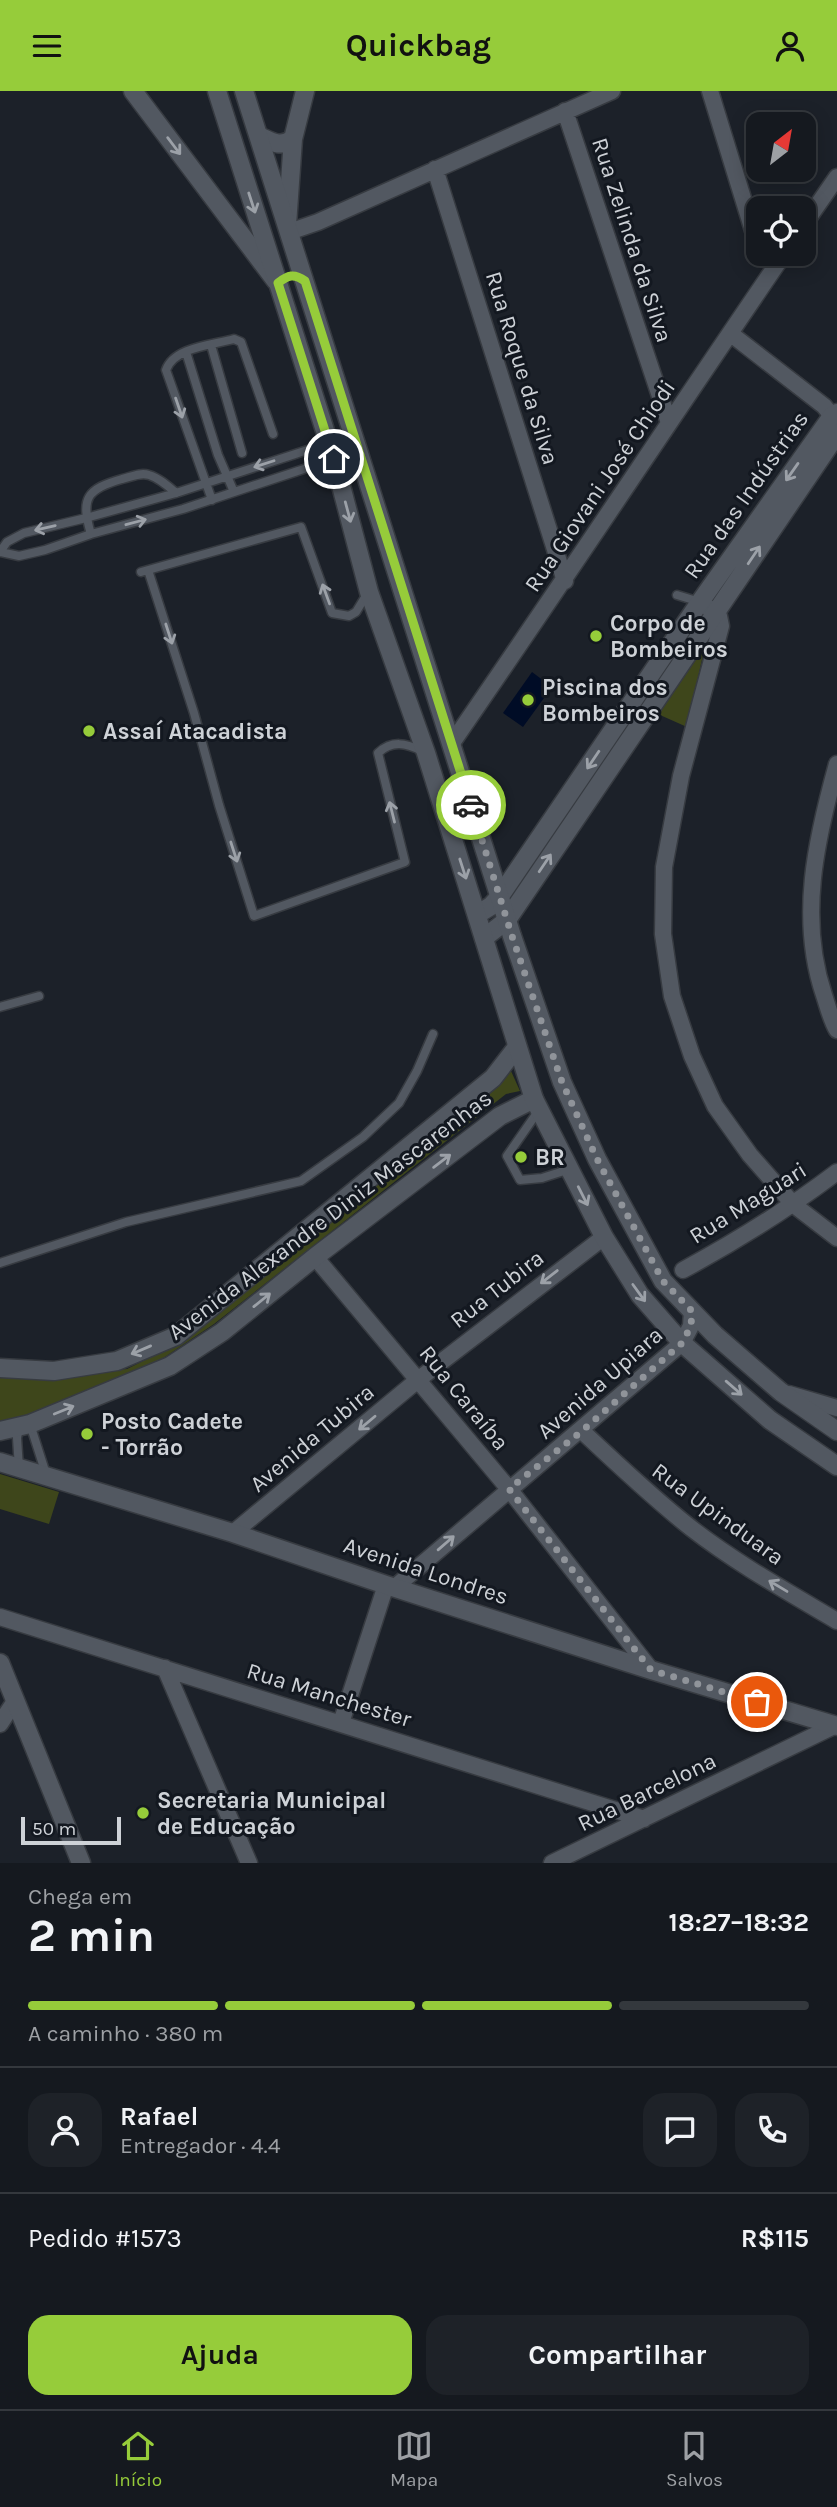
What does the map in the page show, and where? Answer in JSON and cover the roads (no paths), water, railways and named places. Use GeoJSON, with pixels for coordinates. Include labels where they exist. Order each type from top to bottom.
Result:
{"type":"FeatureCollection","features":[{"type":"Feature","properties":{"kind":"street"},"geometry":{"type":"LineString","coordinates":[[134,91],[278,283]]}},
{"type":"Feature","properties":{"kind":"street"},"geometry":{"type":"LineString","coordinates":[[217,91],[331,451],[369,592],[426,753],[536,1104],[604,1237],[640,1295],[682,1343],[770,1420],[837,1466]]}},
{"type":"Feature","properties":{"kind":"street"},"geometry":{"type":"LineString","coordinates":[[244,91],[507,920],[562,1082],[597,1159],[663,1281],[715,1335],[781,1392],[837,1431]]}},
{"type":"Feature","properties":{"kind":"street"},"geometry":{"type":"LineString","coordinates":[[288,229],[293,139],[305,91]]}},
{"type":"Feature","properties":{"kind":"street"},"geometry":{"type":"LineString","coordinates":[[288,229],[318,222],[612,91]]}},
{"type":"Feature","properties":{"kind":"street"},"geometry":{"type":"LineString","coordinates":[[710,91],[746,208]]}},
{"type":"Feature","properties":{"kind":"street","name":"Rua Zelinda da Silva"},"geometry":{"type":"LineString","coordinates":[[565,111],[668,423]]}},
{"type":"Feature","properties":{"kind":"street"},"geometry":{"type":"LineString","coordinates":[[259,136],[277,145],[286,144],[293,139]]}},
{"type":"Feature","properties":{"kind":"street","name":"Rua Roque da Silva"},"geometry":{"type":"LineString","coordinates":[[435,169],[565,581]]}},
{"type":"Feature","properties":{"kind":"street"},"geometry":{"type":"LineString","coordinates":[[816,207],[837,177]]}},
{"type":"Feature","properties":{"kind":"street"},"geometry":{"type":"LineString","coordinates":[[763,266],[767,279]]}},
{"type":"Feature","properties":{"kind":"street","name":"Rua Giovani José Chiodi"},"geometry":{"type":"LineString","coordinates":[[452,743],[565,581],[668,423],[776,266]]}},
{"type":"Feature","properties":{"kind":"street"},"geometry":{"type":"LineString","coordinates":[[278,283],[288,275],[297,275],[305,281]]}},
{"type":"Feature","properties":{"kind":"street"},"geometry":{"type":"LineString","coordinates":[[731,334],[824,406],[836,421]]}},
{"type":"Feature","properties":{"kind":"street","name":"Rua das Indústrias"},"geometry":{"type":"LineString","coordinates":[[478,914],[500,896],[708,607],[836,421]]}},
{"type":"Feature","properties":{"kind":"street"},"geometry":{"type":"LineString","coordinates":[[708,607],[721,621],[721,626],[681,776],[664,867],[663,935],[673,996],[692,1056],[715,1106],[750,1155],[794,1205],[837,1238]]}},
{"type":"Feature","properties":{"kind":"street","name":"Rua das Indústrias"},"geometry":{"type":"LineString","coordinates":[[484,938],[507,920],[708,607]]}},
{"type":"Feature","properties":{"kind":"street"},"geometry":{"type":"LineString","coordinates":[[837,764],[825,807],[814,868],[810,921],[816,970],[837,1030]]}},
{"type":"Feature","properties":{"kind":"street","name":"Avenida Alexandre Diniz Mascarenhas"},"geometry":{"type":"LineString","coordinates":[[0,1368],[54,1371],[117,1361],[176,1335],[493,1078],[517,1048]]}},
{"type":"Feature","properties":{"kind":"street","name":"Avenida Alexandre Diniz Mascarenhas"},"geometry":{"type":"LineString","coordinates":[[0,1431],[25,1425],[170,1366],[222,1332],[315,1257],[500,1116],[536,1104]]}},
{"type":"Feature","properties":{"kind":"street","name":"Rua Maguari"},"geometry":{"type":"LineString","coordinates":[[683,1270],[739,1240],[794,1205],[837,1172]]}},
{"type":"Feature","properties":{"kind":"street","name":"Rua Tubira"},"geometry":{"type":"LineString","coordinates":[[419,1379],[604,1237]]}},
{"type":"Feature","properties":{"kind":"street","name":"Rua Caraíba"},"geometry":{"type":"LineString","coordinates":[[315,1257],[509,1489],[651,1670]]}},
{"type":"Feature","properties":{"kind":"street","name":"Avenida Upiara"},"geometry":{"type":"LineString","coordinates":[[390,1586],[582,1431],[682,1343],[691,1326],[692,1311]]}},
{"type":"Feature","properties":{"kind":"street","name":"Avenida Tubira"},"geometry":{"type":"LineString","coordinates":[[233,1533],[419,1379]]}},
{"type":"Feature","properties":{"kind":"street"},"geometry":{"type":"LineString","coordinates":[[781,1392],[837,1408]]}},
{"type":"Feature","properties":{"kind":"street","name":"Rua Upinduara"},"geometry":{"type":"LineString","coordinates":[[582,1431],[638,1484],[692,1529],[758,1574],[837,1621]]}},
{"type":"Feature","properties":{"kind":"street","name":"Avenida Londres"},"geometry":{"type":"LineString","coordinates":[[0,1462],[233,1533],[651,1670],[837,1726]]}},
{"type":"Feature","properties":{"kind":"street"},"geometry":{"type":"LineString","coordinates":[[341,1723],[390,1586]]}},
{"type":"Feature","properties":{"kind":"street","name":"Rua Manchester"},"geometry":{"type":"LineString","coordinates":[[0,1617],[644,1819]]}},
{"type":"Feature","properties":{"kind":"street"},"geometry":{"type":"LineString","coordinates":[[0,1664],[81,1863]]}},
{"type":"Feature","properties":{"kind":"street"},"geometry":{"type":"LineString","coordinates":[[165,1668],[249,1863]]}},
{"type":"Feature","properties":{"kind":"street"},"geometry":{"type":"LineString","coordinates":[[0,1724],[15,1701]]}},
{"type":"Feature","properties":{"kind":"street","name":"Rua Barcelona"},"geometry":{"type":"LineString","coordinates":[[552,1863],[837,1726]]}},
{"type":"Feature","properties":{"kind":"lane"},"geometry":{"type":"LineString","coordinates":[[212,499],[166,370],[173,358],[234,339],[241,342],[273,434]]}},
{"type":"Feature","properties":{"kind":"lane"},"geometry":{"type":"LineString","coordinates":[[211,345],[242,453]]}},
{"type":"Feature","properties":{"kind":"lane"},"geometry":{"type":"LineString","coordinates":[[186,352],[218,455],[234,492]]}},
{"type":"Feature","properties":{"kind":"lane"},"geometry":{"type":"LineString","coordinates":[[331,451],[234,492],[46,550],[19,555],[0,552],[7,542],[24,533],[176,493],[228,476],[331,451]]}},
{"type":"Feature","properties":{"kind":"lane"},"geometry":{"type":"LineString","coordinates":[[91,534],[86,518],[86,506],[91,494],[100,486],[142,473],[151,475],[176,493]]}},
{"type":"Feature","properties":{"kind":"lane"},"geometry":{"type":"LineString","coordinates":[[369,592],[356,612],[349,616],[332,613],[301,527],[144,571],[194,713],[219,805],[254,916],[405,862],[378,754],[396,743],[412,745],[426,753]]}},
{"type":"Feature","properties":{"kind":"lane"},"geometry":{"type":"LineString","coordinates":[[677,595],[708,607]]}},
{"type":"Feature","properties":{"kind":"lane"},"geometry":{"type":"LineString","coordinates":[[0,1007],[39,996]]}},
{"type":"Feature","properties":{"kind":"lane"},"geometry":{"type":"LineString","coordinates":[[0,1263],[126,1222],[301,1181],[363,1137],[399,1103],[433,1034]]}},
{"type":"Feature","properties":{"kind":"lane"},"geometry":{"type":"LineString","coordinates":[[536,1104],[507,1156],[513,1170],[520,1180],[542,1178],[570,1169]]}},
{"type":"Feature","properties":{"kind":"lane"},"geometry":{"type":"LineString","coordinates":[[19,1468],[17,1438],[25,1425]]}},
{"type":"Feature","properties":{"kind":"lane"},"geometry":{"type":"LineString","coordinates":[[25,1425],[46,1476]]}},
{"type":"Feature","properties":{"kind":"water","name":"Piscina dos Bombeiros"},"geometry":{"type":"Polygon","coordinates":[[[532,672],[552,687],[523,727],[503,713],[532,672]]]}},
{"type":"Feature","properties":{"kind":"place","name":"Corpo de Bombeiros"},"geometry":{"type":"Point","coordinates":[596,636]}},
{"type":"Feature","properties":{"kind":"place","name":"Piscina dos Bombeiros"},"geometry":{"type":"Point","coordinates":[528,700]}},
{"type":"Feature","properties":{"kind":"place","name":"Assaí Atacadista"},"geometry":{"type":"Point","coordinates":[89,731]}},
{"type":"Feature","properties":{"kind":"place","name":"BR"},"geometry":{"type":"Point","coordinates":[521,1157]}},
{"type":"Feature","properties":{"kind":"place","name":"Posto Cadete - Torrão"},"geometry":{"type":"Point","coordinates":[87,1434]}},
{"type":"Feature","properties":{"kind":"place","name":"Secretaria Municipal de Educação"},"geometry":{"type":"Point","coordinates":[143,1813]}}]}
